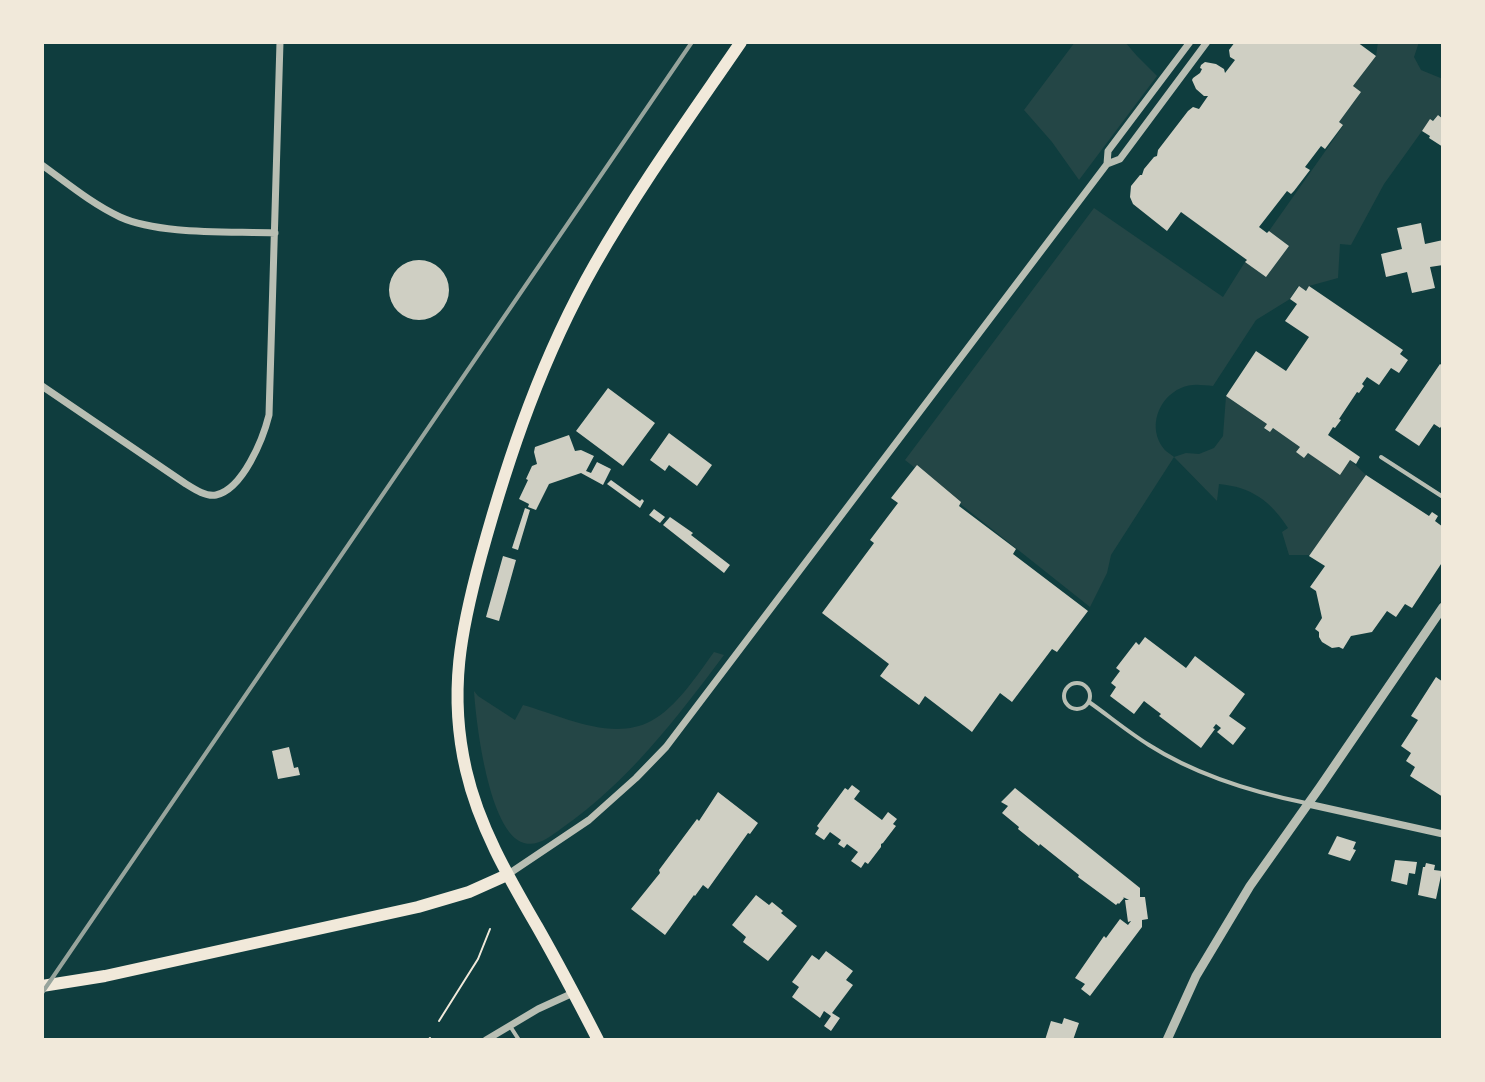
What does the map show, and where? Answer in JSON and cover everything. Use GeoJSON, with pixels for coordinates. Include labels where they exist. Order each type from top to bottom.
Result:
{"type":"FeatureCollection","features":[{"type":"Feature","properties":{"kind":"main road"},"geometry":{"type":"LineString","coordinates":[[598,1040],[507,875],[468,776],[458,712],[460,644],[485,539],[504,477],[524,418],[570,310],[631,205],[741,42]]}},
{"type":"Feature","properties":{"kind":"main road"},"geometry":{"type":"LineString","coordinates":[[42,986],[105,976],[418,907],[469,892],[507,875]]}},
{"type":"Feature","properties":{"kind":"street"},"geometry":{"type":"LineString","coordinates":[[42,386],[186,484],[205,493],[216,495],[234,484],[252,459],[266,427],[270,403],[280,42]]}},
{"type":"Feature","properties":{"kind":"street"},"geometry":{"type":"LineString","coordinates":[[1107,164],[1108,151],[1190,42]]}},
{"type":"Feature","properties":{"kind":"street"},"geometry":{"type":"LineString","coordinates":[[507,875],[589,820],[666,747],[1107,164],[1120,159],[1207,42]]}},
{"type":"Feature","properties":{"kind":"street"},"geometry":{"type":"LineString","coordinates":[[42,165],[107,210],[135,223],[165,228],[275,233]]}},
{"type":"Feature","properties":{"kind":"street"},"geometry":{"type":"LineString","coordinates":[[1167,1040],[1210,950],[1250,886],[1443,607]]}},
{"type":"Feature","properties":{"kind":"street"},"geometry":{"type":"LineString","coordinates":[[1308,804],[1443,834]]}},
{"type":"Feature","properties":{"kind":"street"},"geometry":{"type":"LineString","coordinates":[[486,1040],[538,1009],[573,993]]}},
{"type":"Feature","properties":{"kind":"lane"},"geometry":{"type":"LineString","coordinates":[[1381,457],[1443,497]]}},
{"type":"Feature","properties":{"kind":"lane"},"geometry":{"type":"LineString","coordinates":[[1076,683],[1085,686],[1089,702],[1082,708],[1070,708],[1065,702],[1065,690],[1076,683]]}},
{"type":"Feature","properties":{"kind":"lane"},"geometry":{"type":"LineString","coordinates":[[1089,702],[1152,747],[1187,765],[1230,783],[1308,804]]}},
{"type":"Feature","properties":{"kind":"lane"},"geometry":{"type":"LineString","coordinates":[[510,1026],[519,1040]]}},
{"type":"Feature","properties":{"kind":"path"},"geometry":{"type":"LineString","coordinates":[[439,1021],[478,959],[490,929]]}},
{"type":"Feature","properties":{"kind":"shaded area"},"geometry":{"type":"Polygon","coordinates":[[[1075,42],[1125,42],[1157,76],[1079,180],[1024,110],[1075,42]]]}},
{"type":"Feature","properties":{"kind":"shaded area"},"geometry":{"type":"Polygon","coordinates":[[[1378,42],[1419,42],[1414,57],[1421,70],[1443,79],[1443,118],[1438,115],[1422,131],[1384,184],[1351,245],[1340,244],[1338,278],[1309,286],[1306,291],[1298,286],[1290,299],[1256,320],[1213,386],[1185,386],[1166,399],[1158,414],[1156,432],[1164,449],[1174,457],[1111,555],[1107,573],[1090,607],[905,460],[1094,208],[1223,297],[1245,262],[1266,277],[1289,246],[1269,231],[1343,126],[1339,122],[1361,92],[1353,86],[1376,56],[1378,42]]]}},
{"type":"Feature","properties":{"kind":"shaded area"},"geometry":{"type":"Polygon","coordinates":[[[1226,396],[1267,424],[1264,429],[1270,432],[1273,428],[1300,447],[1296,452],[1304,458],[1308,453],[1350,460],[1366,475],[1310,555],[1289,555],[1282,532],[1288,528],[1267,503],[1241,488],[1219,484],[1217,501],[1174,457],[1186,453],[1199,454],[1214,448],[1223,436],[1226,396]]]}},
{"type":"Feature","properties":{"kind":"shaded area"},"geometry":{"type":"Polygon","coordinates":[[[714,652],[724,655],[669,726],[608,791],[544,840],[529,844],[512,835],[493,799],[481,751],[474,691],[515,720],[523,705],[587,725],[620,729],[636,727],[669,708],[714,652]]]}},
{"type":"Feature","properties":{"kind":"building"},"geometry":{"type":"Polygon","coordinates":[[[1235,42],[1357,42],[1376,56],[1353,86],[1361,92],[1339,122],[1343,125],[1325,149],[1321,146],[1305,167],[1310,170],[1294,191],[1291,194],[1287,191],[1259,227],[1289,246],[1266,277],[1181,212],[1167,231],[1133,204],[1130,197],[1131,186],[1157,156],[1158,150],[1188,111],[1193,107],[1199,109],[1208,96],[1196,89],[1192,80],[1200,73],[1201,65],[1205,62],[1216,64],[1225,73],[1235,60],[1230,57],[1229,50],[1235,42]]]}},
{"type":"Feature","properties":{"kind":"building"},"geometry":{"type":"Polygon","coordinates":[[[1438,115],[1443,119],[1443,147],[1422,131],[1430,119],[1433,121],[1438,115]]]}},
{"type":"Feature","properties":{"kind":"building"},"geometry":{"type":"Polygon","coordinates":[[[1421,223],[1425,244],[1443,240],[1443,265],[1430,267],[1435,288],[1412,293],[1407,272],[1386,277],[1381,254],[1402,249],[1397,228],[1421,223]]]}},
{"type":"Feature","properties":{"kind":"building"},"geometry":{"type":"Polygon","coordinates":[[[419,260],[430,262],[440,269],[447,279],[447,301],[440,311],[430,318],[419,320],[408,318],[398,311],[391,301],[389,290],[391,279],[398,269],[408,262],[419,260]]]}},
{"type":"Feature","properties":{"kind":"building"},"geometry":{"type":"Polygon","coordinates":[[[1299,286],[1306,291],[1309,286],[1403,350],[1400,354],[1408,360],[1399,373],[1391,368],[1379,385],[1367,377],[1362,384],[1364,386],[1328,435],[1360,457],[1356,464],[1350,460],[1340,475],[1308,453],[1304,458],[1296,452],[1300,447],[1273,428],[1270,432],[1264,428],[1267,424],[1226,396],[1256,351],[1286,371],[1309,337],[1285,321],[1297,304],[1290,299],[1299,286]]]}},
{"type":"Feature","properties":{"kind":"building"},"geometry":{"type":"Polygon","coordinates":[[[1440,364],[1443,366],[1443,424],[1440,428],[1434,424],[1419,446],[1395,430],[1440,364]]]}},
{"type":"Feature","properties":{"kind":"building"},"geometry":{"type":"Polygon","coordinates":[[[608,388],[655,423],[623,466],[576,431],[608,388]]]}},
{"type":"Feature","properties":{"kind":"building"},"geometry":{"type":"Polygon","coordinates":[[[669,433],[712,465],[697,486],[669,465],[665,471],[650,460],[669,433]]]}},
{"type":"Feature","properties":{"kind":"building"},"geometry":{"type":"Polygon","coordinates":[[[569,435],[575,451],[581,450],[594,456],[586,471],[591,473],[597,462],[611,469],[603,485],[581,473],[549,484],[536,510],[528,507],[529,504],[519,499],[532,466],[537,464],[535,447],[569,435]]]}},
{"type":"Feature","properties":{"kind":"building"},"geometry":{"type":"Polygon","coordinates":[[[917,465],[961,502],[959,506],[1016,549],[1013,554],[1088,611],[1057,652],[1052,649],[1012,702],[1000,693],[972,732],[925,696],[919,705],[880,676],[889,664],[822,613],[874,543],[870,540],[898,503],[891,498],[917,465]]]}},
{"type":"Feature","properties":{"kind":"building"},"geometry":{"type":"Polygon","coordinates":[[[1366,475],[1429,516],[1432,512],[1438,516],[1435,521],[1443,527],[1443,561],[1412,608],[1405,604],[1396,617],[1387,611],[1372,632],[1351,636],[1343,649],[1332,648],[1322,642],[1315,629],[1322,618],[1316,591],[1310,587],[1325,566],[1309,556],[1366,475]]]}},
{"type":"Feature","properties":{"kind":"building"},"geometry":{"type":"Polygon","coordinates":[[[611,480],[640,501],[642,499],[640,508],[607,484],[611,480]]]}},
{"type":"Feature","properties":{"kind":"building"},"geometry":{"type":"Polygon","coordinates":[[[525,508],[530,510],[518,550],[512,548],[525,508]]]}},
{"type":"Feature","properties":{"kind":"building"},"geometry":{"type":"Polygon","coordinates":[[[654,509],[665,517],[660,523],[649,515],[654,509]]]}},
{"type":"Feature","properties":{"kind":"building"},"geometry":{"type":"Polygon","coordinates":[[[670,517],[730,565],[724,573],[663,525],[670,517]]]}},
{"type":"Feature","properties":{"kind":"building"},"geometry":{"type":"Polygon","coordinates":[[[503,556],[516,560],[499,621],[486,617],[503,556]]]}},
{"type":"Feature","properties":{"kind":"building"},"geometry":{"type":"Polygon","coordinates":[[[1145,637],[1186,668],[1195,656],[1245,694],[1229,716],[1246,728],[1233,745],[1217,732],[1221,728],[1216,724],[1201,748],[1144,701],[1134,714],[1110,696],[1116,687],[1111,683],[1120,671],[1116,668],[1136,642],[1139,645],[1145,637]]]}},
{"type":"Feature","properties":{"kind":"building"},"geometry":{"type":"Polygon","coordinates":[[[1436,677],[1443,682],[1443,797],[1410,776],[1415,767],[1406,761],[1411,753],[1401,746],[1418,720],[1411,716],[1436,677]]]}},
{"type":"Feature","properties":{"kind":"building"},"geometry":{"type":"Polygon","coordinates":[[[289,747],[294,768],[298,767],[300,775],[278,779],[272,751],[289,747]]]}},
{"type":"Feature","properties":{"kind":"building"},"geometry":{"type":"Polygon","coordinates":[[[852,785],[860,791],[854,799],[882,820],[888,812],[897,819],[893,824],[896,826],[881,847],[861,868],[851,861],[858,852],[847,844],[844,848],[838,844],[841,840],[830,832],[824,840],[815,834],[819,828],[817,826],[845,788],[848,790],[852,785]]]}},
{"type":"Feature","properties":{"kind":"building"},"geometry":{"type":"Polygon","coordinates":[[[1015,788],[1140,888],[1140,897],[1145,897],[1148,919],[1142,920],[1142,927],[1090,996],[1081,989],[1085,984],[1075,978],[1104,936],[1106,938],[1120,919],[1128,925],[1131,921],[1128,922],[1125,900],[1129,900],[1123,897],[1116,905],[1018,829],[1002,813],[1008,806],[1001,802],[1015,788]]]}},
{"type":"Feature","properties":{"kind":"building"},"geometry":{"type":"Polygon","coordinates":[[[718,792],[758,823],[708,889],[703,885],[665,935],[631,909],[718,792]]]}},
{"type":"Feature","properties":{"kind":"building"},"geometry":{"type":"Polygon","coordinates":[[[1337,836],[1356,842],[1353,849],[1356,850],[1350,861],[1328,854],[1337,836]]]}},
{"type":"Feature","properties":{"kind":"building"},"geometry":{"type":"Polygon","coordinates":[[[1395,860],[1417,862],[1415,874],[1409,873],[1407,885],[1391,881],[1395,860]]]}},
{"type":"Feature","properties":{"kind":"building"},"geometry":{"type":"Polygon","coordinates":[[[1426,863],[1435,865],[1434,870],[1442,871],[1436,899],[1418,895],[1426,863]]]}},
{"type":"Feature","properties":{"kind":"building"},"geometry":{"type":"Polygon","coordinates":[[[756,895],[769,905],[772,902],[797,926],[768,961],[743,942],[746,937],[732,925],[756,895]]]}},
{"type":"Feature","properties":{"kind":"building"},"geometry":{"type":"Polygon","coordinates":[[[826,951],[853,971],[846,980],[853,985],[832,1013],[840,1018],[831,1031],[824,1026],[831,1016],[824,1011],[820,1018],[792,997],[799,987],[792,982],[812,955],[819,960],[826,951]]]}},
{"type":"Feature","properties":{"kind":"building"},"geometry":{"type":"Polygon","coordinates":[[[1064,1018],[1079,1023],[1073,1040],[1045,1040],[1051,1021],[1062,1024],[1064,1018]]]}},
{"type":"Feature","properties":{"kind":"railway"},"geometry":{"type":"LineString","coordinates":[[42,993],[692,42]]}}]}
